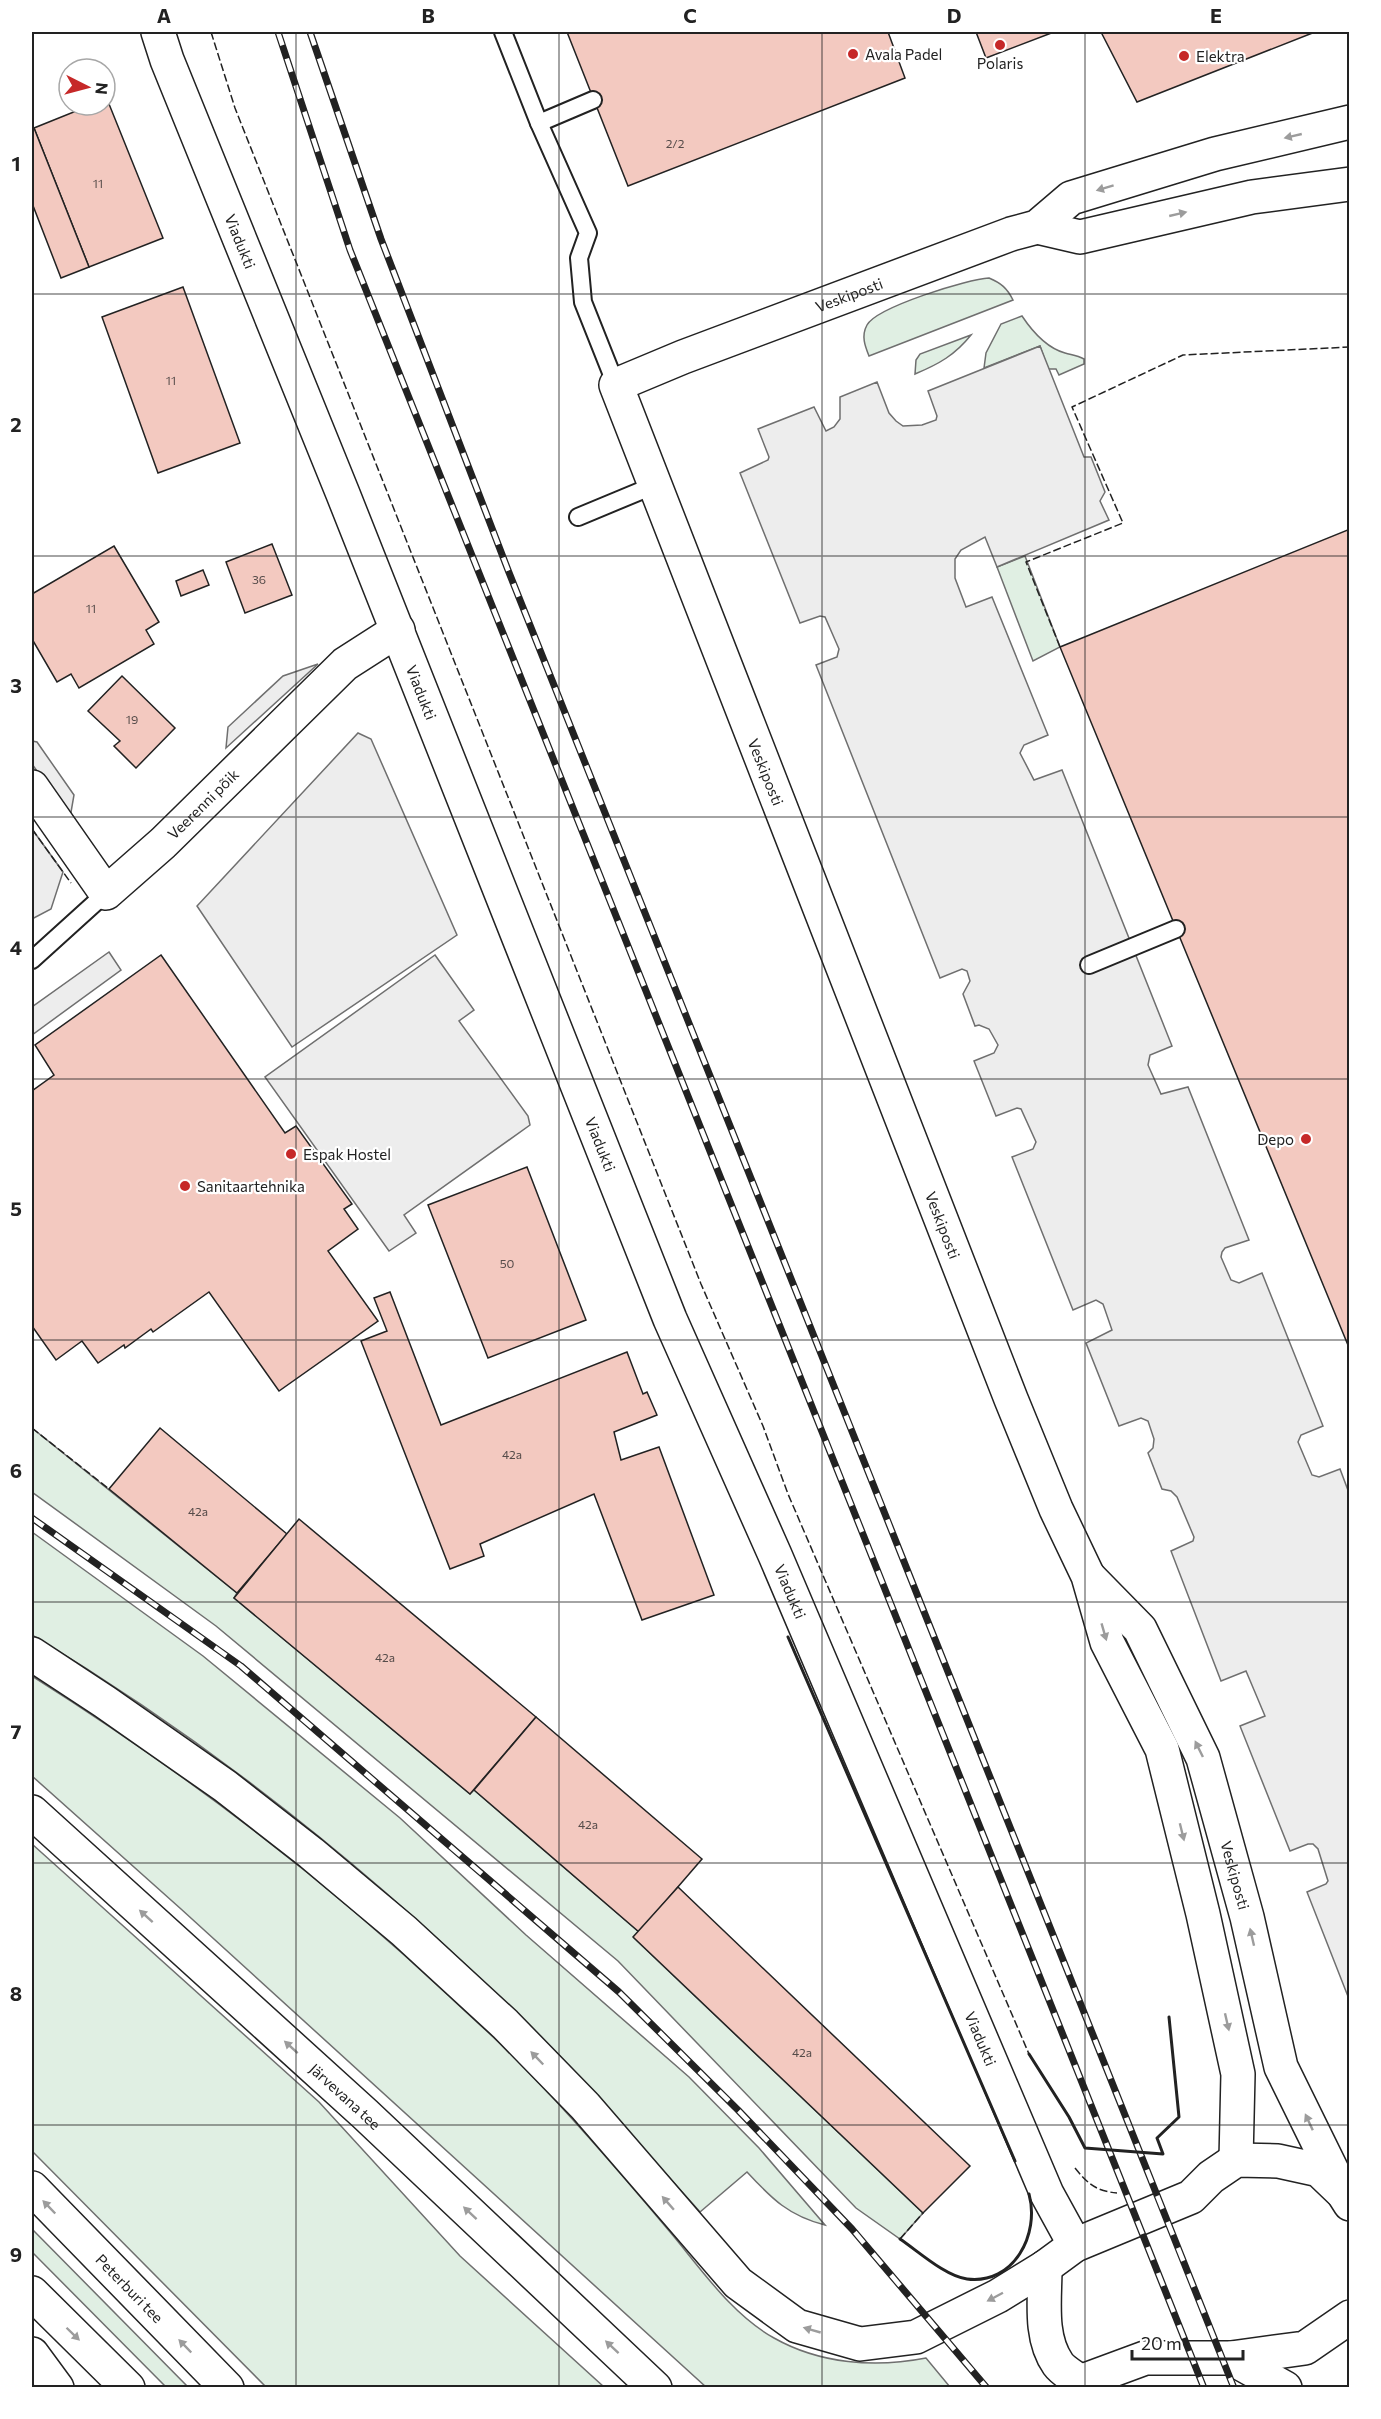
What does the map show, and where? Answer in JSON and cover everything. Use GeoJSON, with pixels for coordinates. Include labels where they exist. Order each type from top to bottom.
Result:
{"type":"FeatureCollection","features":[{"type":"Feature","properties":{"kind":"main road","name":"Viadukti"},"geometry":{"type":"LineString","coordinates":[[158,32],[167,60],[398,630],[670,1319],[775,1555],[1047,2194],[1075,2245]]}},
{"type":"Feature","properties":{"kind":"main road","name":"Veskiposti"},"geometry":{"type":"LineString","coordinates":[[1236,2160],[1238,2074],[1203,1914],[1162,1749],[1107,1642],[1088,1576],[1056,1509],[1003,1378],[616,385],[694,352],[1011,234],[1037,227],[1071,198],[1215,154],[1350,122]]}},
{"type":"Feature","properties":{"kind":"main road","name":"Veskiposti"},"geometry":{"type":"LineString","coordinates":[[1037,227],[1080,237],[1252,197],[1350,184]]}},
{"type":"Feature","properties":{"kind":"main road","name":"Veerenni põik"},"geometry":{"type":"LineString","coordinates":[[106,893],[163,843],[345,664],[398,630]]}},
{"type":"Feature","properties":{"kind":"main road"},"geometry":{"type":"LineString","coordinates":[[32,787],[106,893]]}},
{"type":"Feature","properties":{"kind":"main road","name":"Veskiposti"},"geometry":{"type":"LineString","coordinates":[[1088,1576],[1140,1629],[1203,1758],[1247,1917],[1281,2067],[1347,2198]]}},
{"type":"Feature","properties":{"kind":"main road"},"geometry":{"type":"LineString","coordinates":[[32,1654],[225,1786],[311,1853],[404,1931],[505,2024],[585,2106],[738,2283],[797,2326],[860,2344],[916,2337],[998,2296],[1075,2245],[1191,2197],[1211,2177],[1236,2160],[1278,2161],[1319,2170],[1347,2198]]}},
{"type":"Feature","properties":{"kind":"main road","name":"Järvevana tee"},"geometry":{"type":"LineString","coordinates":[[32,1812],[365,2114],[655,2388]]}},
{"type":"Feature","properties":{"kind":"main road","name":"Peterburi tee"},"geometry":{"type":"LineString","coordinates":[[32,2188],[227,2388]]}},
{"type":"Feature","properties":{"kind":"main road"},"geometry":{"type":"LineString","coordinates":[[1045,2267],[1044,2319],[1049,2347],[1059,2366],[1078,2385],[1145,2358],[1231,2358],[1305,2348],[1350,2317]]}},
{"type":"Feature","properties":{"kind":"main road"},"geometry":{"type":"LineString","coordinates":[[32,2293],[128,2388]]}},
{"type":"Feature","properties":{"kind":"main road"},"geometry":{"type":"LineString","coordinates":[[32,2354],[57,2388]]}},
{"type":"Feature","properties":{"kind":"main road"},"geometry":{"type":"LineString","coordinates":[[1231,2358],[1285,2388]]}},
{"type":"Feature","properties":{"kind":"lane"},"geometry":{"type":"LineString","coordinates":[[503,32],[539,123],[588,233],[579,258],[583,302],[616,385]]}},
{"type":"Feature","properties":{"kind":"lane"},"geometry":{"type":"LineString","coordinates":[[539,123],[593,100]]}},
{"type":"Feature","properties":{"kind":"lane"},"geometry":{"type":"LineString","coordinates":[[578,517],[655,485]]}},
{"type":"Feature","properties":{"kind":"lane"},"geometry":{"type":"LineString","coordinates":[[32,960],[106,893]]}},
{"type":"Feature","properties":{"kind":"lane"},"geometry":{"type":"LineString","coordinates":[[1089,965],[1176,929]]}},
{"type":"Feature","properties":{"kind":"green space"},"geometry":{"type":"Polygon","coordinates":[[[989,278],[1003,286],[1013,300],[869,356],[864,333],[867,325],[874,318],[904,302],[924,295],[962,283],[989,278]]]}},
{"type":"Feature","properties":{"kind":"green space"},"geometry":{"type":"Polygon","coordinates":[[[1022,316],[1046,343],[1058,351],[1084,359],[1084,364],[1059,375],[1056,369],[1048,369],[1040,346],[984,368],[986,353],[1001,324],[1022,316]]]}},
{"type":"Feature","properties":{"kind":"green space"},"geometry":{"type":"Polygon","coordinates":[[[971,335],[946,358],[915,374],[916,360],[920,354],[971,335]]]}},
{"type":"Feature","properties":{"kind":"green space"},"geometry":{"type":"Polygon","coordinates":[[[1025,556],[1060,647],[1033,661],[997,567],[1025,556]]]}},
{"type":"Feature","properties":{"kind":"green space"},"geometry":{"type":"Polygon","coordinates":[[[32,1428],[237,1593],[234,1598],[470,1794],[474,1790],[639,1932],[634,1938],[923,2213],[900,2239],[856,2208],[618,1961],[216,1626],[32,1492],[32,1428]]]}},
{"type":"Feature","properties":{"kind":"green space"},"geometry":{"type":"Polygon","coordinates":[[[32,1532],[203,1656],[400,1818],[526,1935],[689,2077],[759,2148],[825,2225],[801,2217],[782,2205],[747,2172],[700,2212],[592,2092],[525,2022],[411,1915],[351,1863],[227,1766],[163,1720],[32,1635],[32,1532]]]}},
{"type":"Feature","properties":{"kind":"green space"},"geometry":{"type":"Polygon","coordinates":[[[32,1676],[196,1787],[300,1867],[401,1952],[522,2065],[613,2165],[728,2302],[758,2328],[810,2354],[848,2362],[887,2363],[926,2358],[950,2387],[706,2387],[32,1776],[32,1676]]]}},
{"type":"Feature","properties":{"kind":"green space"},"geometry":{"type":"Polygon","coordinates":[[[32,1844],[319,2102],[460,2256],[604,2387],[266,2387],[32,2151],[32,1844]]]}},
{"type":"Feature","properties":{"kind":"green space"},"geometry":{"type":"Polygon","coordinates":[[[32,2229],[188,2387],[166,2387],[32,2252],[32,2229]]]}},
{"type":"Feature","properties":{"kind":"shaded area"},"geometry":{"type":"Polygon","coordinates":[[[1040,346],[1084,457],[1091,457],[1105,492],[1100,501],[1109,520],[997,567],[985,537],[961,550],[955,559],[955,578],[966,607],[992,597],[1048,735],[1024,745],[1020,753],[1034,780],[1062,770],[1172,1046],[1150,1055],[1148,1065],[1161,1094],[1188,1087],[1249,1240],[1225,1248],[1221,1257],[1231,1280],[1239,1283],[1262,1273],[1323,1426],[1301,1435],[1298,1442],[1312,1475],[1319,1477],[1340,1469],[1349,1493],[1349,1999],[1307,1892],[1328,1881],[1318,1849],[1313,1844],[1308,1844],[1290,1851],[1240,1726],[1265,1716],[1246,1671],[1221,1681],[1171,1551],[1193,1541],[1194,1537],[1177,1497],[1171,1491],[1162,1489],[1148,1453],[1153,1448],[1154,1439],[1148,1421],[1141,1418],[1119,1426],[1086,1343],[1112,1330],[1103,1304],[1096,1300],[1073,1310],[1012,1157],[1033,1149],[1036,1142],[1021,1109],[1017,1108],[996,1116],[974,1061],[994,1053],[998,1045],[989,1029],[979,1025],[975,1026],[963,994],[970,981],[967,971],[962,969],[940,978],[816,665],[837,657],[839,649],[825,617],[820,616],[800,623],[740,473],[768,460],[769,457],[758,429],[814,407],[826,431],[834,427],[840,419],[840,397],[877,382],[889,413],[896,421],[903,426],[922,425],[936,420],[937,416],[928,391],[1040,346]]]}},
{"type":"Feature","properties":{"kind":"shaded area"},"geometry":{"type":"Polygon","coordinates":[[[318,664],[226,748],[228,727],[283,676],[318,664]]]}},
{"type":"Feature","properties":{"kind":"shaded area"},"geometry":{"type":"Polygon","coordinates":[[[358,733],[371,739],[457,935],[292,1047],[197,906],[358,733]]]}},
{"type":"Feature","properties":{"kind":"shaded area"},"geometry":{"type":"Polygon","coordinates":[[[32,741],[37,742],[74,795],[70,818],[32,764],[32,741]]]}},
{"type":"Feature","properties":{"kind":"shaded area"},"geometry":{"type":"Polygon","coordinates":[[[32,829],[63,872],[51,909],[32,919],[32,829]]]}},
{"type":"Feature","properties":{"kind":"shaded area"},"geometry":{"type":"Polygon","coordinates":[[[109,952],[121,970],[32,1035],[32,1007],[109,952]]]}},
{"type":"Feature","properties":{"kind":"shaded area"},"geometry":{"type":"Polygon","coordinates":[[[435,955],[474,1010],[459,1021],[528,1116],[530,1125],[404,1215],[416,1233],[389,1251],[265,1077],[435,955]]]}},
{"type":"Feature","properties":{"kind":"building"},"geometry":{"type":"Polygon","coordinates":[[[567,32],[888,32],[905,78],[628,186],[567,32]]]}},
{"type":"Feature","properties":{"kind":"building","name":"Polaris"},"geometry":{"type":"Polygon","coordinates":[[[976,32],[1054,32],[986,58],[976,32]]]}},
{"type":"Feature","properties":{"kind":"building","name":"Elektra"},"geometry":{"type":"Polygon","coordinates":[[[1101,32],[1315,32],[1137,102],[1101,32]]]}},
{"type":"Feature","properties":{"kind":"building"},"geometry":{"type":"Polygon","coordinates":[[[61,117],[114,117],[163,238],[89,267],[34,128],[61,117]]]}},
{"type":"Feature","properties":{"kind":"building"},"geometry":{"type":"Polygon","coordinates":[[[34,128],[89,267],[61,278],[32,203],[32,129],[34,128]]]}},
{"type":"Feature","properties":{"kind":"building"},"geometry":{"type":"Polygon","coordinates":[[[183,287],[240,443],[158,473],[102,317],[183,287]]]}},
{"type":"Feature","properties":{"kind":"building","name":"Depo"},"geometry":{"type":"Polygon","coordinates":[[[1350,529],[1350,1350],[1060,647],[1350,529]]]}},
{"type":"Feature","properties":{"kind":"building"},"geometry":{"type":"Polygon","coordinates":[[[272,544],[292,595],[245,613],[226,562],[272,544]]]}},
{"type":"Feature","properties":{"kind":"building"},"geometry":{"type":"Polygon","coordinates":[[[114,546],[159,622],[146,630],[154,644],[79,688],[71,674],[57,682],[32,639],[32,594],[114,546]]]}},
{"type":"Feature","properties":{"kind":"building"},"geometry":{"type":"Polygon","coordinates":[[[203,570],[209,585],[181,596],[176,581],[203,570]]]}},
{"type":"Feature","properties":{"kind":"building"},"geometry":{"type":"Polygon","coordinates":[[[122,676],[175,728],[136,768],[114,746],[120,741],[88,711],[122,676]]]}},
{"type":"Feature","properties":{"kind":"building","name":"Sanitaartehnika"},"geometry":{"type":"Polygon","coordinates":[[[161,955],[285,1133],[296,1126],[352,1204],[344,1209],[358,1229],[328,1251],[378,1321],[279,1391],[209,1292],[153,1332],[151,1329],[125,1348],[124,1345],[98,1363],[82,1341],[56,1360],[32,1326],[32,1091],[54,1075],[35,1045],[161,955]]]}},
{"type":"Feature","properties":{"kind":"building"},"geometry":{"type":"Polygon","coordinates":[[[527,1167],[586,1320],[488,1358],[428,1205],[527,1167]]]}},
{"type":"Feature","properties":{"kind":"building"},"geometry":{"type":"Polygon","coordinates":[[[390,1292],[441,1425],[627,1352],[643,1394],[647,1392],[657,1415],[614,1432],[621,1460],[659,1447],[714,1595],[642,1620],[594,1494],[480,1544],[484,1556],[450,1569],[361,1341],[387,1331],[374,1298],[390,1292]]]}},
{"type":"Feature","properties":{"kind":"building"},"geometry":{"type":"Polygon","coordinates":[[[160,1428],[287,1534],[237,1593],[109,1489],[160,1428]]]}},
{"type":"Feature","properties":{"kind":"building"},"geometry":{"type":"Polygon","coordinates":[[[299,1519],[536,1717],[470,1794],[234,1598],[299,1519]]]}},
{"type":"Feature","properties":{"kind":"building"},"geometry":{"type":"Polygon","coordinates":[[[536,1717],[702,1859],[639,1932],[474,1790],[536,1717]]]}},
{"type":"Feature","properties":{"kind":"building"},"geometry":{"type":"Polygon","coordinates":[[[678,1887],[970,2166],[923,2213],[633,1937],[678,1887]]]}},
{"type":"Feature","properties":{"kind":"railway"},"geometry":{"type":"LineString","coordinates":[[278,32],[350,250],[1204,2388]]}},
{"type":"Feature","properties":{"kind":"railway"},"geometry":{"type":"LineString","coordinates":[[310,32],[381,239],[508,570],[1234,2388]]}},
{"type":"Feature","properties":{"kind":"railway"},"geometry":{"type":"LineString","coordinates":[[32,1518],[241,1666],[619,1992],[738,2110],[852,2229],[987,2388]]}},
{"type":"Feature","properties":{"kind":"fence"},"geometry":{"type":"LineString","coordinates":[[211,32],[235,108],[701,1284],[763,1426],[788,1494],[1029,2054]]}},
{"type":"Feature","properties":{"kind":"fence"},"geometry":{"type":"LineString","coordinates":[[1060,647],[1026,562],[1123,523],[1072,407],[1183,355],[1350,347]]}},
{"type":"Feature","properties":{"kind":"fence"},"geometry":{"type":"LineString","coordinates":[[32,829],[71,883]]}},
{"type":"Feature","properties":{"kind":"fence"},"geometry":{"type":"LineString","coordinates":[[32,1428],[109,1489]]}},
{"type":"Feature","properties":{"kind":"fence"},"geometry":{"type":"LineString","coordinates":[[1075,2168],[1093,2186],[1117,2193]]}},
{"type":"Feature","properties":{"kind":"fence"},"geometry":{"type":"LineString","coordinates":[[900,2239],[923,2213]]}},
{"type":"Feature","properties":{"kind":"wall"},"geometry":{"type":"LineString","coordinates":[[788,1637],[1015,2161]]}},
{"type":"Feature","properties":{"kind":"wall"},"geometry":{"type":"LineString","coordinates":[[1029,2054],[1069,2117],[1085,2148],[1163,2154],[1157,2138],[1179,2117],[1169,2017]]}},
{"type":"Feature","properties":{"kind":"wall"},"geometry":{"type":"LineString","coordinates":[[900,2239],[950,2273],[967,2279],[984,2279],[998,2274],[1020,2254],[1031,2225],[1029,2194]]}},
{"type":"Feature","properties":{"kind":"place","name":"Polaris"},"geometry":{"type":"Point","coordinates":[1000,45]}},
{"type":"Feature","properties":{"kind":"place","name":"Avala Padel"},"geometry":{"type":"Point","coordinates":[853,54]}},
{"type":"Feature","properties":{"kind":"place","name":"Elektra"},"geometry":{"type":"Point","coordinates":[1184,56]}},
{"type":"Feature","properties":{"kind":"place","name":"Depo"},"geometry":{"type":"Point","coordinates":[1306,1139]}},
{"type":"Feature","properties":{"kind":"place","name":"Espak Hostel"},"geometry":{"type":"Point","coordinates":[291,1154]}},
{"type":"Feature","properties":{"kind":"place","name":"Sanitaartehnika"},"geometry":{"type":"Point","coordinates":[185,1186]}}]}
